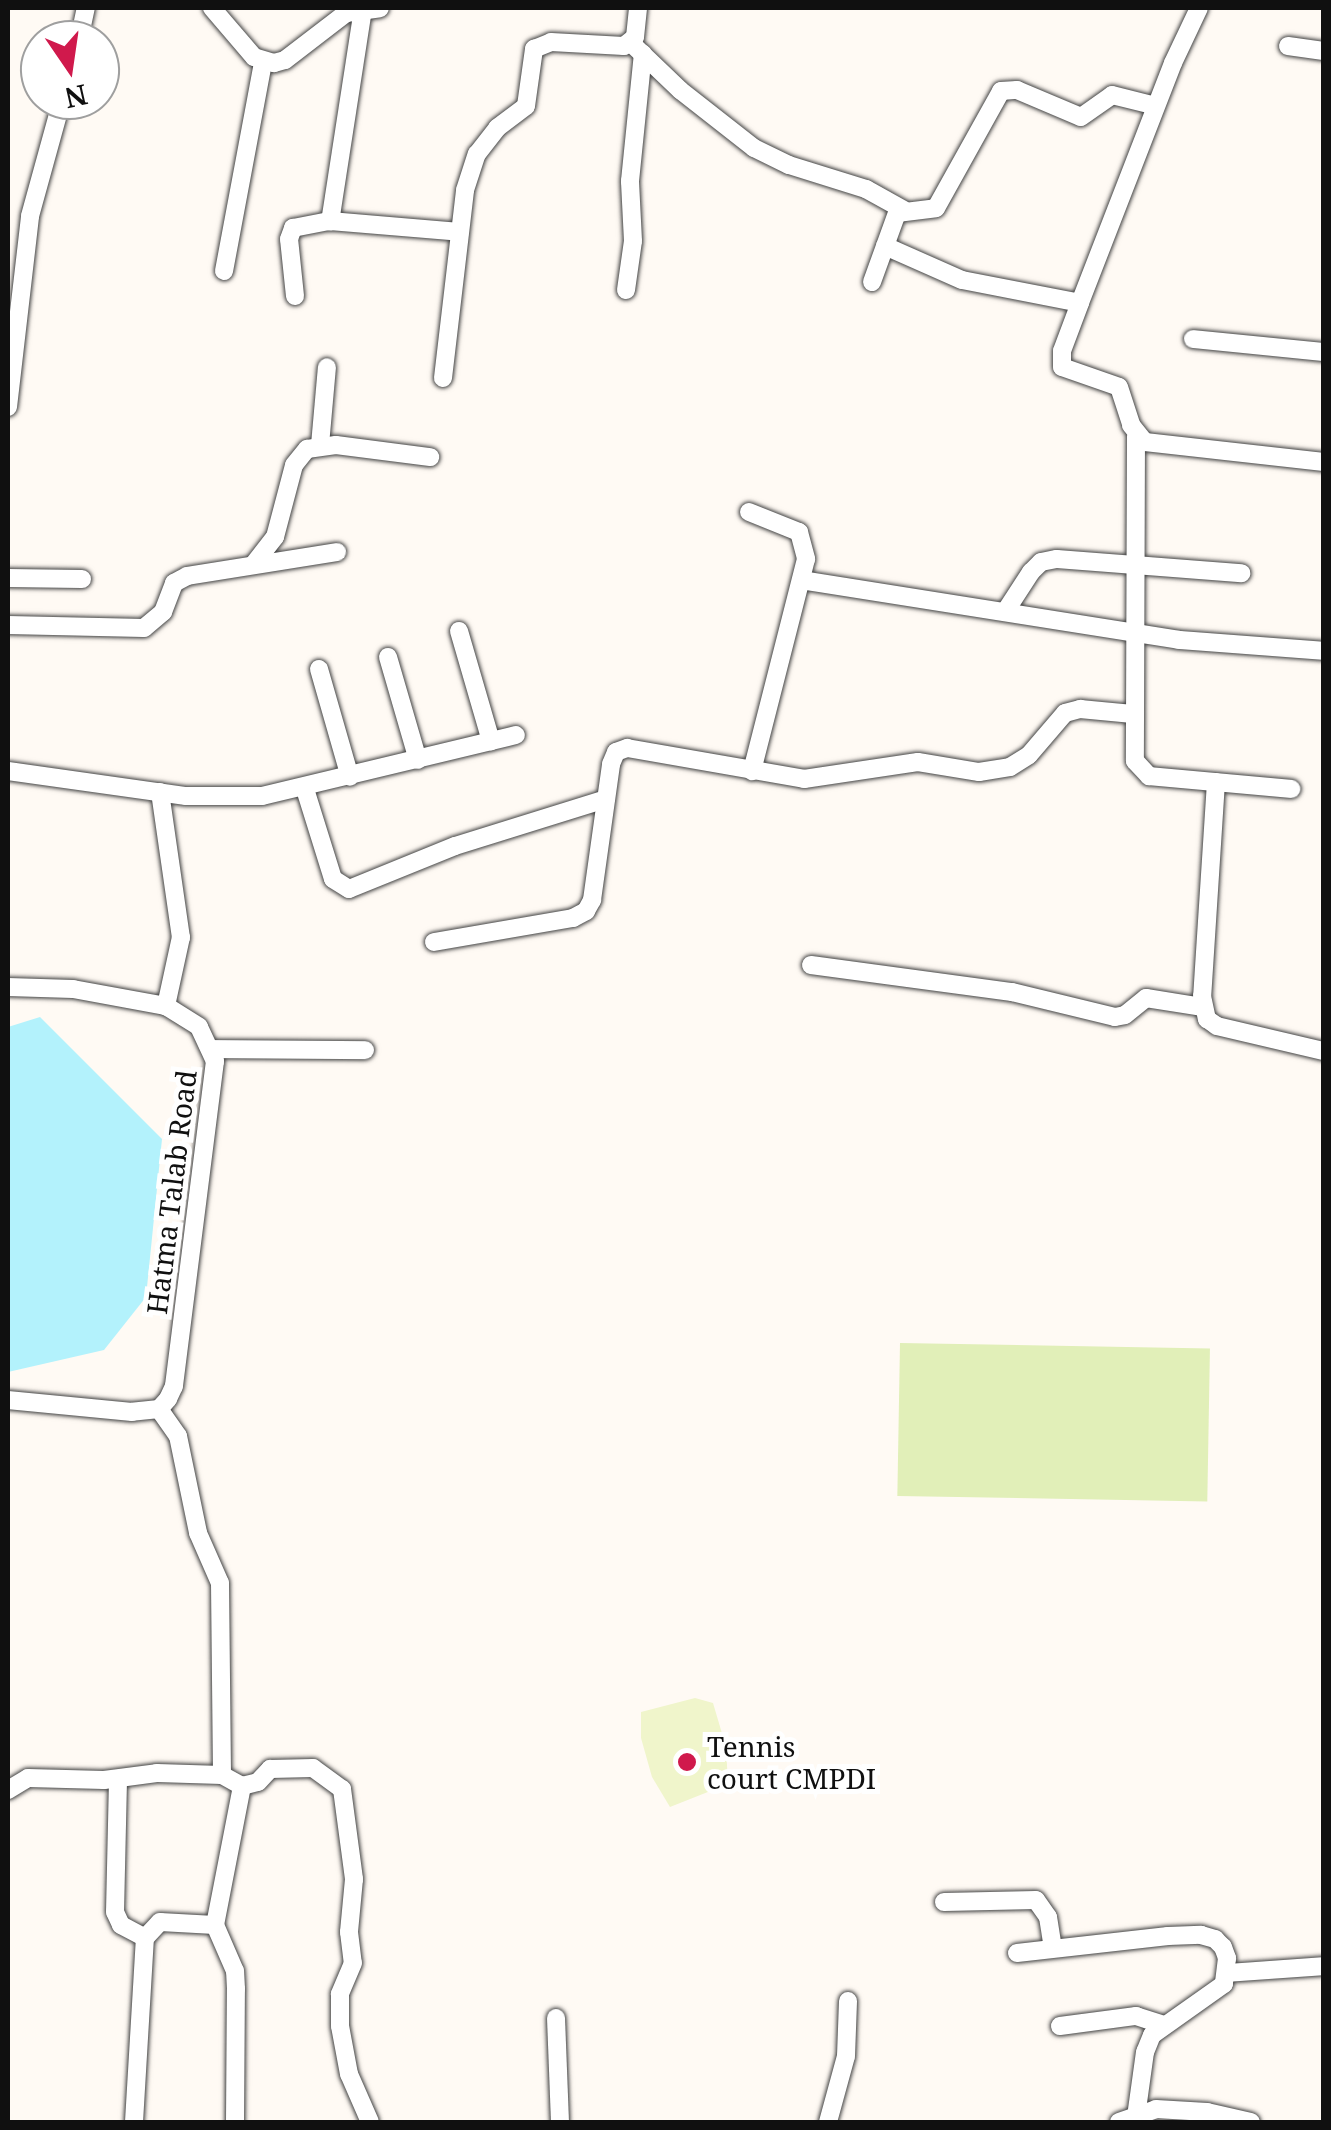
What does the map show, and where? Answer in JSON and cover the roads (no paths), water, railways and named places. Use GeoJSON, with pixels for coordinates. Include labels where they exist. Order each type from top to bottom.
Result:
{"type":"FeatureCollection","features":[{"type":"Feature","properties":{"kind":"street"},"geometry":{"type":"LineString","coordinates":[[212,8],[263,62]]}},
{"type":"Feature","properties":{"kind":"street"},"geometry":{"type":"LineString","coordinates":[[263,62],[286,60],[346,13],[372,8],[330,221]]}},
{"type":"Feature","properties":{"kind":"street"},"geometry":{"type":"LineString","coordinates":[[626,290],[632,241],[630,180],[638,8]]}},
{"type":"Feature","properties":{"kind":"street"},"geometry":{"type":"LineString","coordinates":[[1199,8],[1156,106],[1080,303],[1062,352],[1062,367],[1119,387],[1136,436],[1132,714],[1133,748],[1140,771],[1291,788]]}},
{"type":"Feature","properties":{"kind":"street"},"geometry":{"type":"LineString","coordinates":[[443,378],[470,169],[497,128],[526,106],[534,48],[552,42],[637,48],[706,112],[754,148],[790,166],[866,189],[904,210],[936,208],[1001,92],[1017,90],[1081,117],[1112,95],[1156,106]]}},
{"type":"Feature","properties":{"kind":"street"},"geometry":{"type":"LineString","coordinates":[[1288,46],[1324,50]]}},
{"type":"Feature","properties":{"kind":"street"},"geometry":{"type":"LineString","coordinates":[[224,271],[263,62]]}},
{"type":"Feature","properties":{"kind":"street"},"geometry":{"type":"LineString","coordinates":[[8,407],[27,232],[57,120]]}},
{"type":"Feature","properties":{"kind":"street"},"geometry":{"type":"LineString","coordinates":[[872,282],[892,220],[904,210]]}},
{"type":"Feature","properties":{"kind":"street"},"geometry":{"type":"LineString","coordinates":[[295,296],[289,239],[293,228],[330,221],[460,232]]}},
{"type":"Feature","properties":{"kind":"street"},"geometry":{"type":"LineString","coordinates":[[8,233],[27,232]]}},
{"type":"Feature","properties":{"kind":"street"},"geometry":{"type":"LineString","coordinates":[[885,246],[962,280],[1080,303]]}},
{"type":"Feature","properties":{"kind":"street"},"geometry":{"type":"LineString","coordinates":[[1193,339],[1324,352]]}},
{"type":"Feature","properties":{"kind":"street"},"geometry":{"type":"LineString","coordinates":[[320,446],[327,367]]}},
{"type":"Feature","properties":{"kind":"street"},"geometry":{"type":"LineString","coordinates":[[1136,436],[1160,446],[1324,462]]}},
{"type":"Feature","properties":{"kind":"street"},"geometry":{"type":"LineString","coordinates":[[253,564],[281,523],[294,464],[308,449],[320,446],[430,457]]}},
{"type":"Feature","properties":{"kind":"street"},"geometry":{"type":"LineString","coordinates":[[748,512],[799,532],[806,559],[752,771]]}},
{"type":"Feature","properties":{"kind":"street"},"geometry":{"type":"LineString","coordinates":[[8,625],[144,628],[163,612],[174,583],[200,573],[338,552]]}},
{"type":"Feature","properties":{"kind":"street"},"geometry":{"type":"LineString","coordinates":[[1005,612],[1041,562],[1079,558],[1240,573]]}},
{"type":"Feature","properties":{"kind":"street"},"geometry":{"type":"LineString","coordinates":[[8,578],[82,580]]}},
{"type":"Feature","properties":{"kind":"street"},"geometry":{"type":"LineString","coordinates":[[801,580],[1179,640],[1324,650]]}},
{"type":"Feature","properties":{"kind":"street"},"geometry":{"type":"LineString","coordinates":[[458,630],[491,741]]}},
{"type":"Feature","properties":{"kind":"street"},"geometry":{"type":"LineString","coordinates":[[388,657],[418,760]]}},
{"type":"Feature","properties":{"kind":"street"},"geometry":{"type":"LineString","coordinates":[[319,669],[350,777]]}},
{"type":"Feature","properties":{"kind":"street"},"geometry":{"type":"LineString","coordinates":[[434,942],[573,918],[586,912],[592,900],[611,764],[616,752],[627,748],[804,779],[918,762],[978,772],[1010,767],[1029,755],[1066,713],[1080,709],[1132,714]]}},
{"type":"Feature","properties":{"kind":"street"},"geometry":{"type":"LineString","coordinates":[[8,772],[231,798],[305,789],[516,734]]}},
{"type":"Feature","properties":{"kind":"street"},"geometry":{"type":"LineString","coordinates":[[1216,782],[1203,1007],[1207,1019],[1217,1026],[1324,1051]]}},
{"type":"Feature","properties":{"kind":"street"},"geometry":{"type":"LineString","coordinates":[[305,789],[333,878],[349,890],[480,837],[606,799]]}},
{"type":"Feature","properties":{"kind":"street"},"geometry":{"type":"LineString","coordinates":[[160,792],[180,936],[166,1006]]}},
{"type":"Feature","properties":{"kind":"street"},"geometry":{"type":"LineString","coordinates":[[811,966],[996,989],[1115,1017],[1124,1016],[1146,998],[1203,1007]]}},
{"type":"Feature","properties":{"kind":"street","name":"Hatma Talab Road"},"geometry":{"type":"LineString","coordinates":[[8,988],[73,988],[166,1006],[199,1027],[212,1050],[215,1082],[174,1386],[159,1410]]}},
{"type":"Feature","properties":{"kind":"street"},"geometry":{"type":"LineString","coordinates":[[212,1050],[366,1050]]}},
{"type":"Feature","properties":{"kind":"street"},"geometry":{"type":"LineString","coordinates":[[8,1400],[132,1412],[159,1410],[178,1436],[198,1533],[220,1583],[222,1775]]}},
{"type":"Feature","properties":{"kind":"street"},"geometry":{"type":"LineString","coordinates":[[8,1790],[28,1778],[118,1780],[158,1773],[222,1775],[242,1786],[258,1782],[270,1769],[293,1766],[313,1768],[342,1789],[350,1818],[354,1879],[349,1932],[353,1963],[340,1994],[340,2026],[349,2074],[370,2122]]}},
{"type":"Feature","properties":{"kind":"street"},"geometry":{"type":"LineString","coordinates":[[118,1780],[115,1912],[121,1925],[145,1938]]}},
{"type":"Feature","properties":{"kind":"street"},"geometry":{"type":"LineString","coordinates":[[235,2122],[236,1989],[234,1971],[215,1925],[242,1786]]}},
{"type":"Feature","properties":{"kind":"street"},"geometry":{"type":"LineString","coordinates":[[944,1902],[1036,1900],[1048,1917],[1053,1948]]}},
{"type":"Feature","properties":{"kind":"street"},"geometry":{"type":"LineString","coordinates":[[134,2122],[145,1938],[160,1922],[215,1925]]}},
{"type":"Feature","properties":{"kind":"street"},"geometry":{"type":"LineString","coordinates":[[1017,1953],[1131,1938],[1215,1939],[1223,1947],[1227,1974],[1213,1996],[1163,2025],[1145,2052],[1128,2120],[1207,2112],[1251,2122]]}},
{"type":"Feature","properties":{"kind":"street"},"geometry":{"type":"LineString","coordinates":[[1227,1974],[1324,1966]]}},
{"type":"Feature","properties":{"kind":"street"},"geometry":{"type":"LineString","coordinates":[[828,2122],[846,2056],[848,2001]]}},
{"type":"Feature","properties":{"kind":"street"},"geometry":{"type":"LineString","coordinates":[[1060,2026],[1136,2016],[1147,2016],[1163,2025]]}},
{"type":"Feature","properties":{"kind":"street"},"geometry":{"type":"LineString","coordinates":[[556,2018],[560,2122]]}},
{"type":"Feature","properties":{"kind":"water"},"geometry":{"type":"Polygon","coordinates":[[[40,1017],[162,1139],[146,1297],[104,1350],[8,1372],[8,1027],[40,1017]]]}},
{"type":"Feature","properties":{"kind":"place","name":"Tennis court CMPDI"},"geometry":{"type":"Point","coordinates":[687,1762]}}]}
